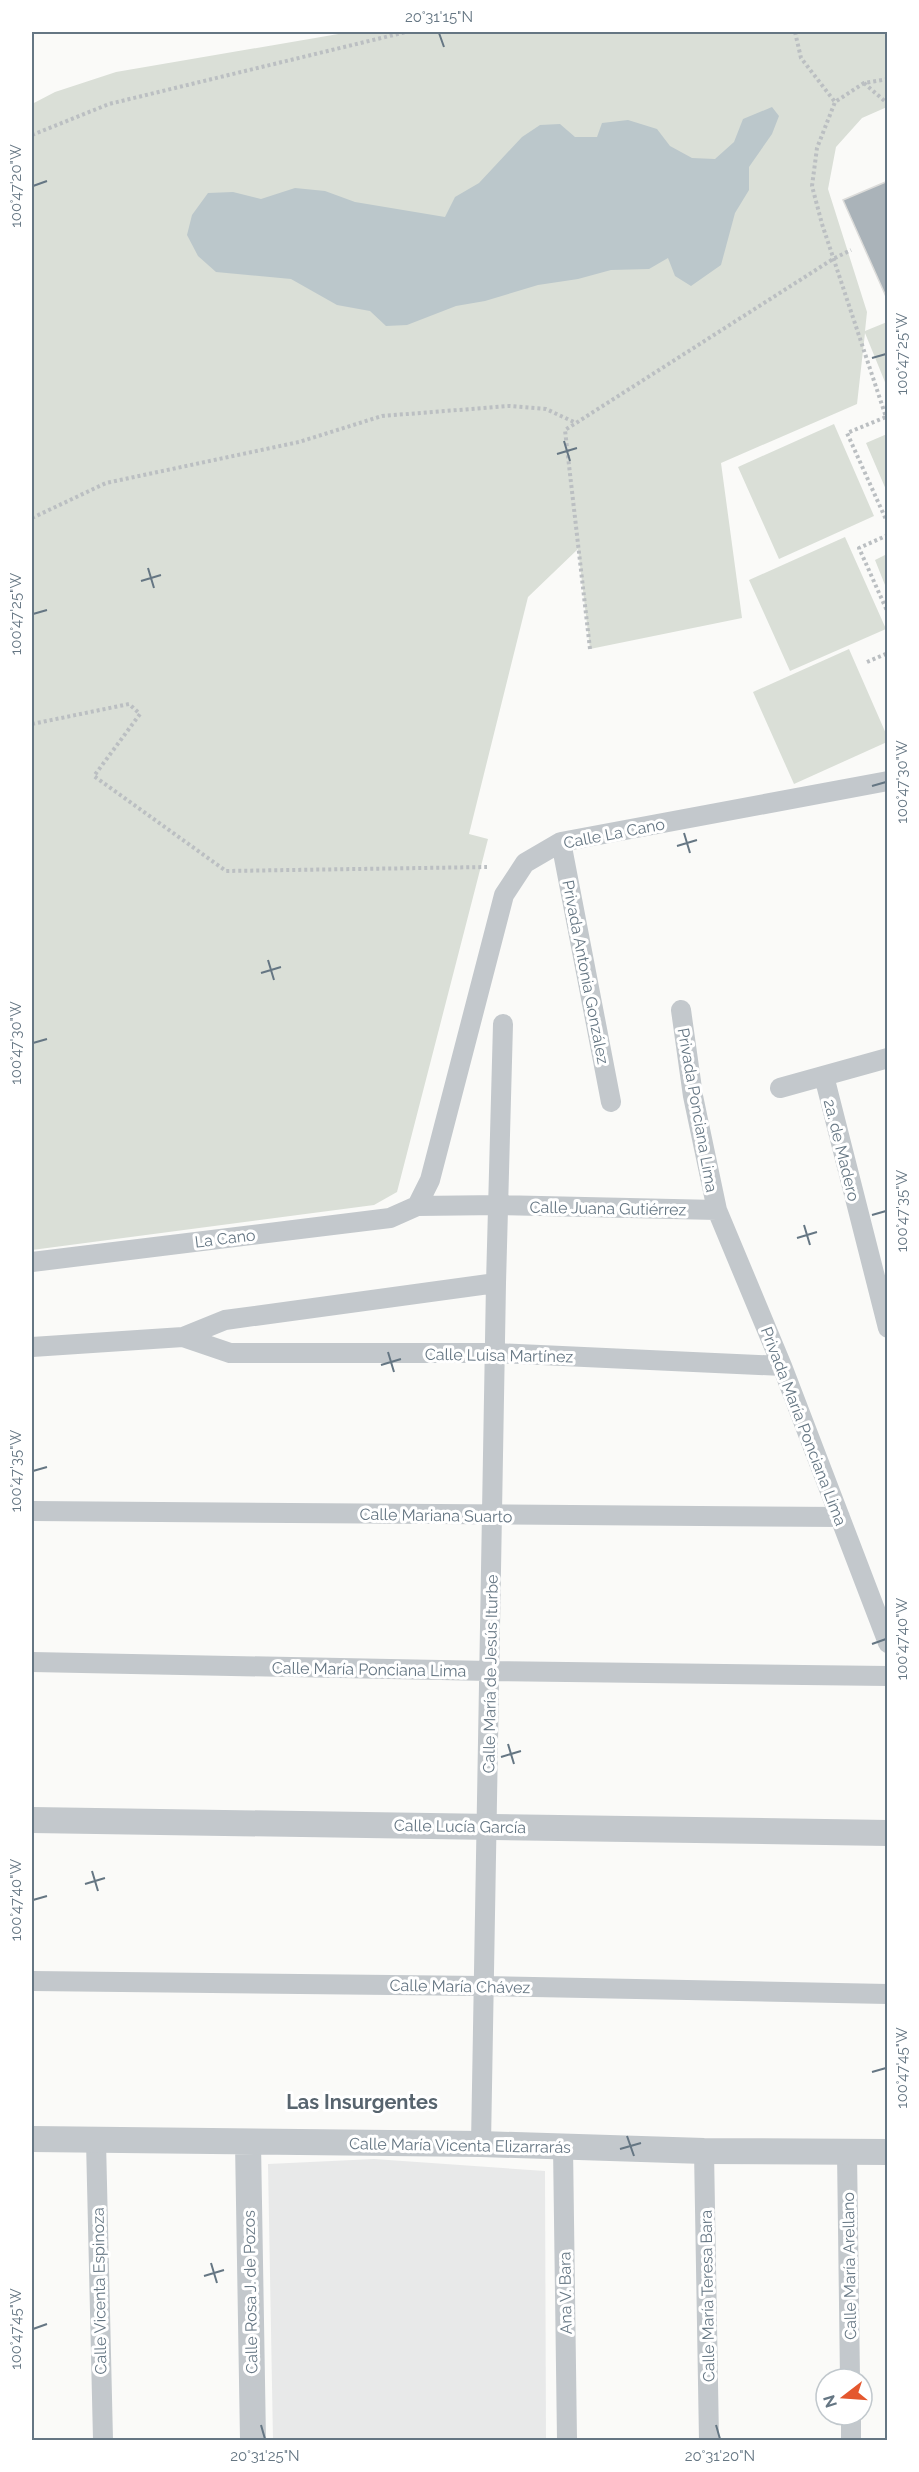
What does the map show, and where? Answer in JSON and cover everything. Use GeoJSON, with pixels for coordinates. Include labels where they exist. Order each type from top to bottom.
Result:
{"type":"FeatureCollection","features":[{"type":"Feature","properties":{"kind":"street","name":"Calle La Cano"},"geometry":{"type":"LineString","coordinates":[[417,1206],[430,1180],[504,895],[525,862],[561,842],[888,781]]}},
{"type":"Feature","properties":{"kind":"street","name":"Privada Antonia González"},"geometry":{"type":"LineString","coordinates":[[561,842],[611,1102]]}},
{"type":"Feature","properties":{"kind":"street","name":"Privada Ponciana Lima"},"geometry":{"type":"LineString","coordinates":[[681,1010],[693,1096],[717,1210]]}},
{"type":"Feature","properties":{"kind":"street","name":"Calle María de Jesús Iturbe"},"geometry":{"type":"LineString","coordinates":[[481,2144],[494,1515],[496,1283],[500,1205],[503,1024]]}},
{"type":"Feature","properties":{"kind":"street"},"geometry":{"type":"LineString","coordinates":[[780,1088],[888,1058]]}},
{"type":"Feature","properties":{"kind":"street","name":"2a. de Madero"},"geometry":{"type":"LineString","coordinates":[[824,1076],[888,1328]]}},
{"type":"Feature","properties":{"kind":"street","name":"Calle Juana Gutiérrez"},"geometry":{"type":"LineString","coordinates":[[417,1206],[500,1205],[717,1210]]}},
{"type":"Feature","properties":{"kind":"street","name":"La Cano"},"geometry":{"type":"LineString","coordinates":[[32,1262],[390,1218],[417,1206]]}},
{"type":"Feature","properties":{"kind":"street","name":"Privada María Ponciana Lima"},"geometry":{"type":"LineString","coordinates":[[717,1210],[782,1366],[888,1643]]}},
{"type":"Feature","properties":{"kind":"street","name":"Calle Luisa Martínez"},"geometry":{"type":"LineString","coordinates":[[32,1347],[183,1337],[225,1320],[496,1283]]}},
{"type":"Feature","properties":{"kind":"street","name":"Calle Luisa Martínez"},"geometry":{"type":"LineString","coordinates":[[183,1337],[230,1353],[495,1353],[782,1366]]}},
{"type":"Feature","properties":{"kind":"street","name":"Calle Mariana Suarto"},"geometry":{"type":"LineString","coordinates":[[32,1511],[840,1517]]}},
{"type":"Feature","properties":{"kind":"street","name":"Calle María Ponciana Lima"},"geometry":{"type":"LineString","coordinates":[[32,1662],[888,1676]]}},
{"type":"Feature","properties":{"kind":"street","name":"Calle Lucía García"},"geometry":{"type":"LineString","coordinates":[[32,1820],[888,1833]]}},
{"type":"Feature","properties":{"kind":"street","name":"Calle María Chávez"},"geometry":{"type":"LineString","coordinates":[[32,1981],[483,1986],[888,1995]]}},
{"type":"Feature","properties":{"kind":"street","name":"Calle María Vicenta Elizarrarás"},"geometry":{"type":"LineString","coordinates":[[32,2139],[481,2144],[705,2151],[888,2152]]}},
{"type":"Feature","properties":{"kind":"street","name":"Calle Vicenta Espinoza"},"geometry":{"type":"LineString","coordinates":[[96,2140],[103,2440]]}},
{"type":"Feature","properties":{"kind":"street","name":"Calle Rosa J. de Pozos"},"geometry":{"type":"LineString","coordinates":[[248,2143],[253,2440]]}},
{"type":"Feature","properties":{"kind":"street","name":"Ana V. Bara"},"geometry":{"type":"LineString","coordinates":[[563,2146],[567,2440]]}},
{"type":"Feature","properties":{"kind":"street","name":"Calle María Teresa Bara"},"geometry":{"type":"LineString","coordinates":[[705,2151],[709,2440]]}},
{"type":"Feature","properties":{"kind":"street","name":"Calle María Arellano"},"geometry":{"type":"LineString","coordinates":[[847,2152],[850,2367]]}},
{"type":"Feature","properties":{"kind":"path"},"geometry":{"type":"LineString","coordinates":[[32,135],[109,104],[406,32]]}},
{"type":"Feature","properties":{"kind":"path"},"geometry":{"type":"LineString","coordinates":[[795,32],[801,58],[835,102]]}},
{"type":"Feature","properties":{"kind":"path"},"geometry":{"type":"LineString","coordinates":[[888,79],[864,83],[835,102],[817,148],[812,186],[833,259],[886,417],[847,433],[888,524]]}},
{"type":"Feature","properties":{"kind":"path"},"geometry":{"type":"LineString","coordinates":[[864,83],[888,105]]}},
{"type":"Feature","properties":{"kind":"path"},"geometry":{"type":"LineString","coordinates":[[590,649],[565,430],[833,259],[851,250]]}},
{"type":"Feature","properties":{"kind":"path"},"geometry":{"type":"LineString","coordinates":[[32,518],[106,483],[299,442],[382,416],[509,406],[546,409],[576,423]]}},
{"type":"Feature","properties":{"kind":"path"},"geometry":{"type":"LineString","coordinates":[[888,535],[859,548],[888,613]]}},
{"type":"Feature","properties":{"kind":"path"},"geometry":{"type":"LineString","coordinates":[[867,662],[888,652]]}},
{"type":"Feature","properties":{"kind":"path"},"geometry":{"type":"LineString","coordinates":[[32,724],[129,704],[140,714],[94,776],[226,871],[487,867]]}},
{"type":"Feature","properties":{"kind":"shaded area"},"geometry":{"type":"Polygon","coordinates":[[[350,32],[887,32],[887,107],[862,118],[836,147],[828,189],[867,312],[865,331],[887,322],[887,387],[865,333],[857,404],[721,463],[742,618],[590,649],[578,549],[528,597],[469,834],[488,839],[397,1192],[374,1205],[32,1250],[32,104],[55,92],[116,72],[350,32]]]}},
{"type":"Feature","properties":{"kind":"shaded area"},"geometry":{"type":"Polygon","coordinates":[[[772,107],[779,116],[772,134],[749,167],[749,190],[735,213],[721,265],[691,286],[675,276],[668,258],[649,269],[611,270],[578,279],[538,285],[485,301],[456,306],[407,325],[386,326],[370,311],[337,305],[291,279],[216,272],[198,256],[187,235],[192,215],[208,193],[233,192],[261,199],[295,188],[325,191],[355,202],[445,217],[455,197],[479,183],[522,137],[540,125],[560,124],[575,137],[597,137],[602,123],[628,120],[657,129],[670,146],[692,158],[715,159],[734,142],[743,119],[772,107]]]}},
{"type":"Feature","properties":{"kind":"shaded area"},"geometry":{"type":"Polygon","coordinates":[[[834,424],[874,516],[779,559],[738,467],[834,424]]]}},
{"type":"Feature","properties":{"kind":"shaded area"},"geometry":{"type":"Polygon","coordinates":[[[887,434],[887,492],[866,443],[887,434]]]}},
{"type":"Feature","properties":{"kind":"shaded area"},"geometry":{"type":"Polygon","coordinates":[[[845,537],[886,629],[790,671],[749,580],[845,537]]]}},
{"type":"Feature","properties":{"kind":"shaded area"},"geometry":{"type":"Polygon","coordinates":[[[887,554],[887,590],[875,560],[887,554]]]}},
{"type":"Feature","properties":{"kind":"shaded area"},"geometry":{"type":"Polygon","coordinates":[[[849,649],[887,736],[887,742],[794,784],[753,692],[849,649]]]}},
{"type":"Feature","properties":{"kind":"shaded area"},"geometry":{"type":"Polygon","coordinates":[[[374,2159],[545,2171],[546,2440],[273,2440],[268,2164],[374,2159]]]}},
{"type":"Feature","properties":{"kind":"building"},"geometry":{"type":"Polygon","coordinates":[[[888,181],[888,301],[843,200],[888,181]]]}},
{"type":"Feature","properties":{"kind":"district","name":"Las Insurgentes"},"geometry":{"type":"Point","coordinates":[362,2102]}}]}
